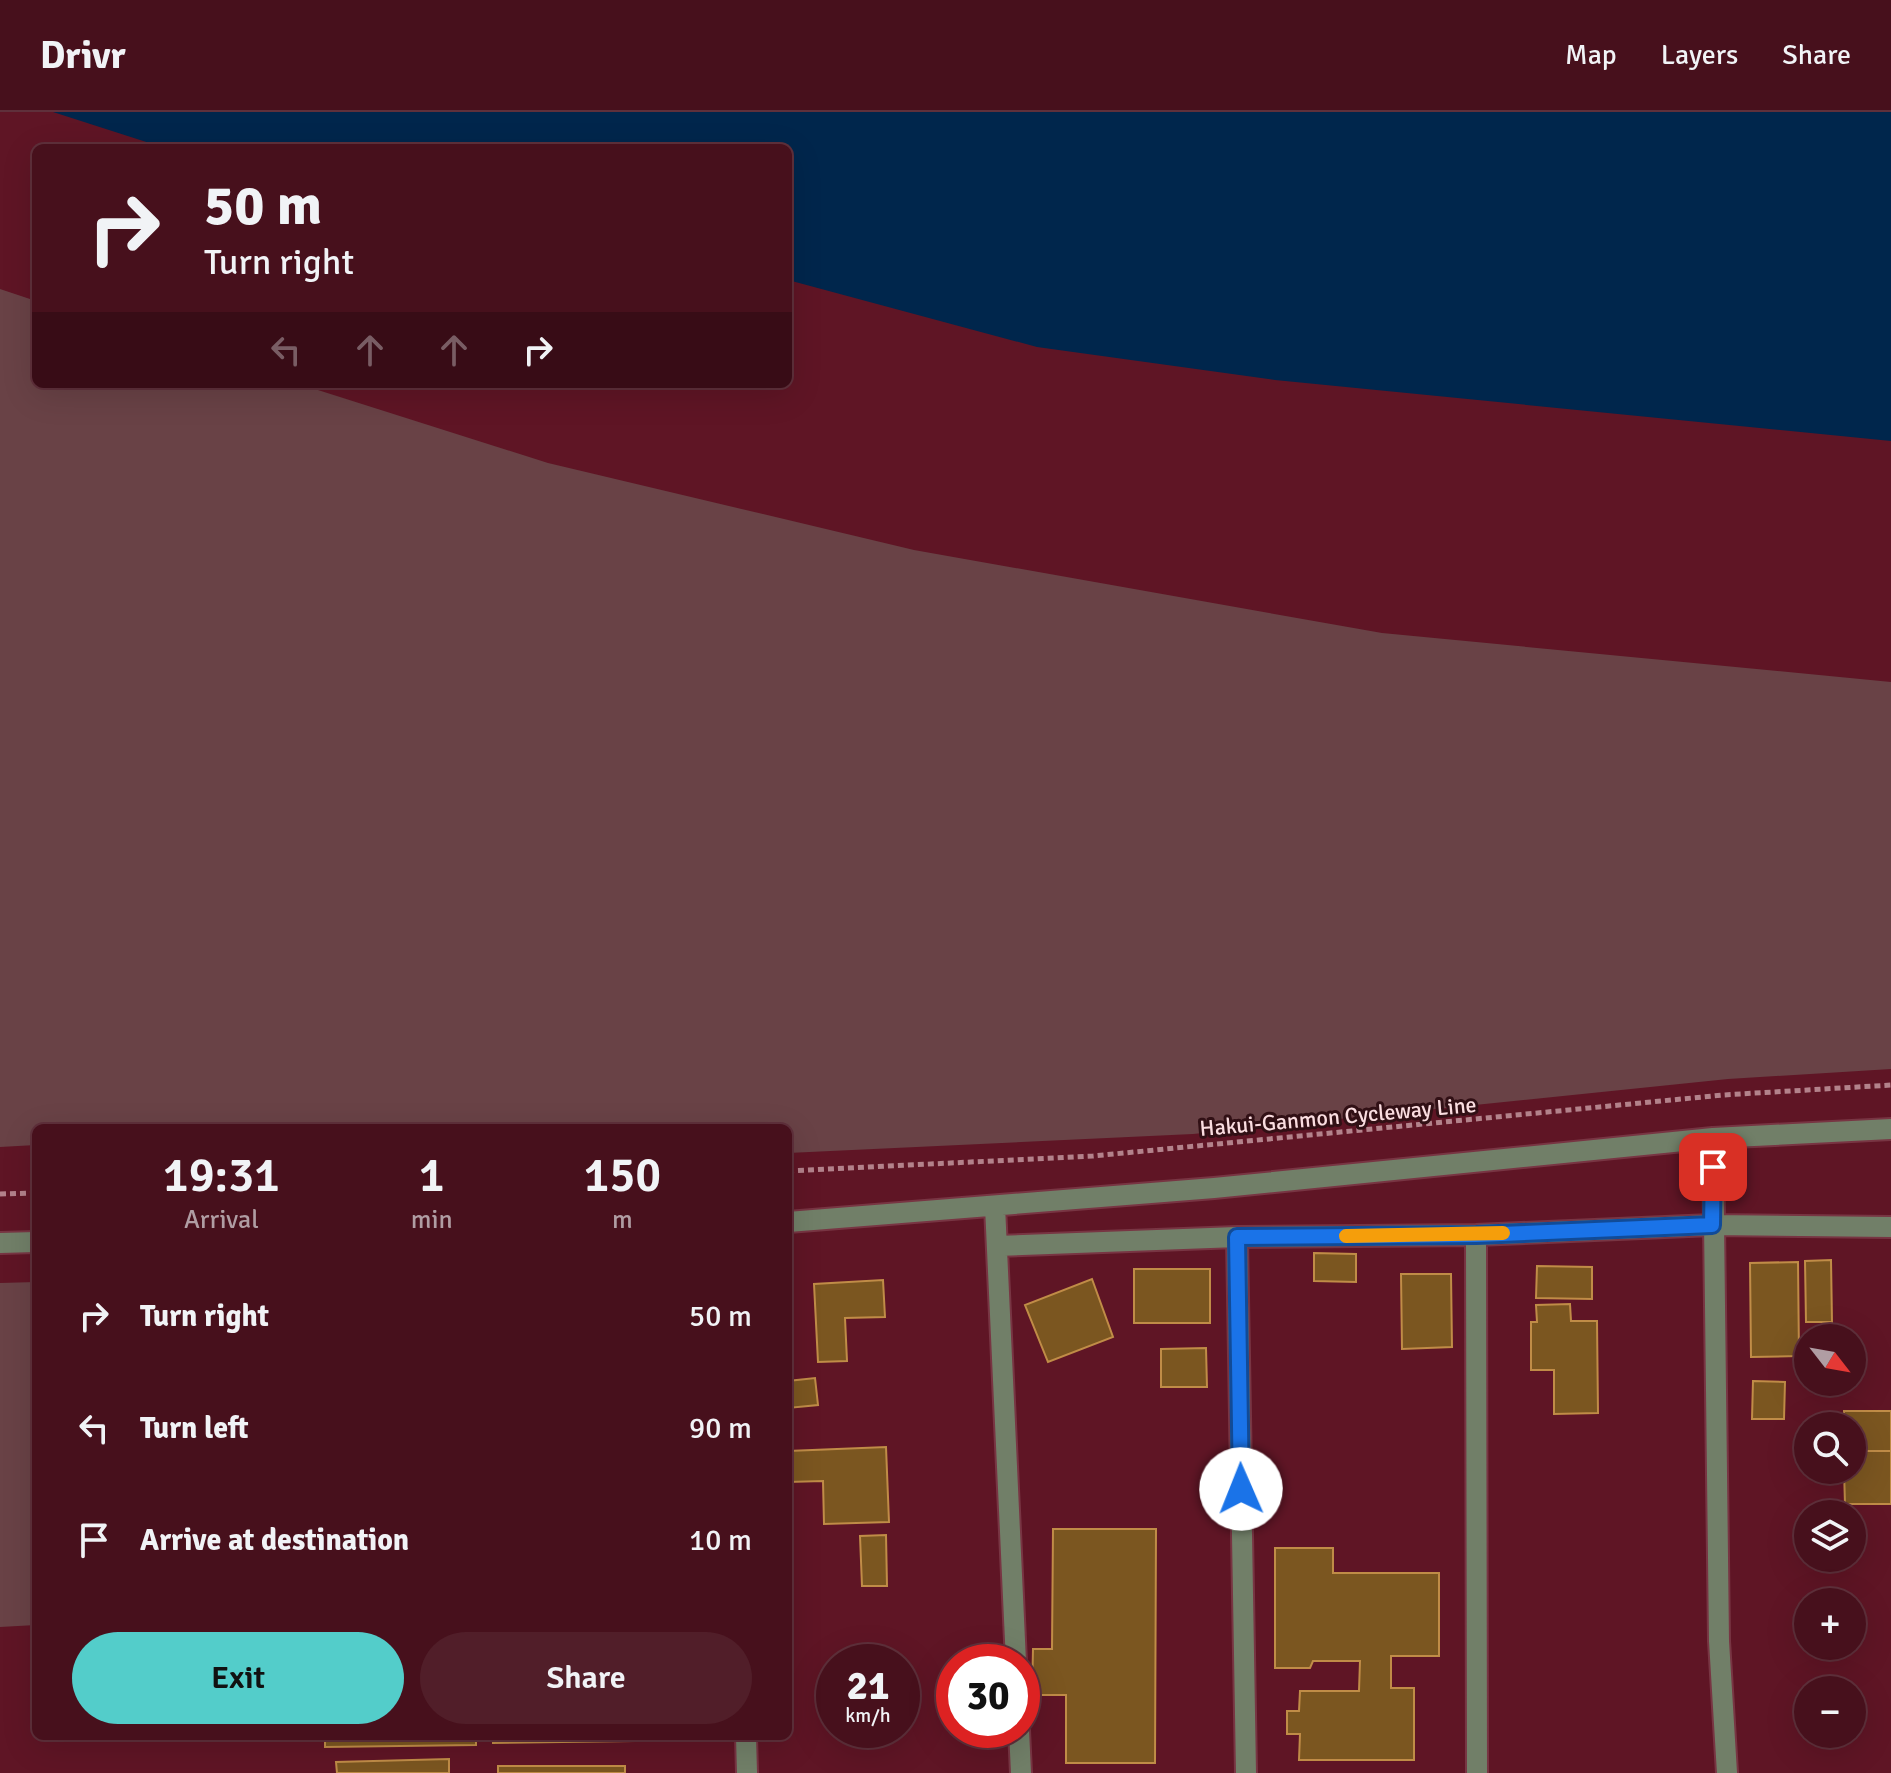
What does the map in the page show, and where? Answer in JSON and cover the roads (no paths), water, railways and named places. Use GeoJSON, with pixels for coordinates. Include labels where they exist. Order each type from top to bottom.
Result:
{"type":"FeatureCollection","features":[{"type":"Feature","properties":{"kind":"street"},"geometry":{"type":"LineString","coordinates":[[792,1222],[1214,1188],[1713,1138],[1891,1129]]}},
{"type":"Feature","properties":{"kind":"street"},"geometry":{"type":"LineString","coordinates":[[1713,1138],[1719,1641],[1727,1773]]}},
{"type":"Feature","properties":{"kind":"street"},"geometry":{"type":"LineString","coordinates":[[995,1206],[1015,1644]]}},
{"type":"Feature","properties":{"kind":"street"},"geometry":{"type":"LineString","coordinates":[[997,1246],[1237,1237],[1476,1235],[1712,1225],[1891,1227]]}},
{"type":"Feature","properties":{"kind":"street"},"geometry":{"type":"LineString","coordinates":[[1476,1235],[1477,1773]]}},
{"type":"Feature","properties":{"kind":"street"},"geometry":{"type":"LineString","coordinates":[[1237,1237],[1246,1773]]}},
{"type":"Feature","properties":{"kind":"street"},"geometry":{"type":"LineString","coordinates":[[0,1243],[32,1242]]}},
{"type":"Feature","properties":{"kind":"street"},"geometry":{"type":"LineString","coordinates":[[746,1740],[747,1773]]}},
{"type":"Feature","properties":{"kind":"street"},"geometry":{"type":"LineString","coordinates":[[1020,1748],[1021,1773]]}},
{"type":"Feature","properties":{"kind":"water"},"geometry":{"type":"Polygon","coordinates":[[[53,112],[1891,112],[1891,441],[1275,380],[1037,347],[792,281],[792,144],[153,144],[53,112]]]}}]}
